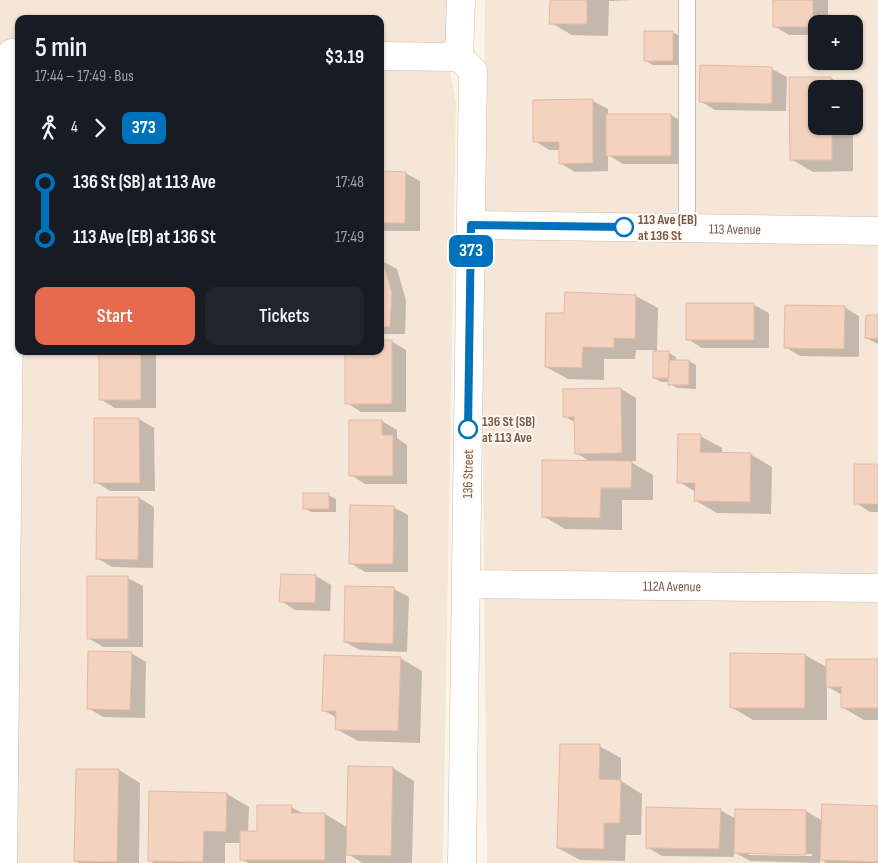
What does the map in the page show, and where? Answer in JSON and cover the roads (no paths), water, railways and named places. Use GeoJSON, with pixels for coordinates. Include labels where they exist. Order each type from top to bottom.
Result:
{"type":"FeatureCollection","features":[{"type":"Feature","properties":{"kind":"street"},"geometry":{"type":"LineString","coordinates":[[384,56],[459,57],[461,0]]}},
{"type":"Feature","properties":{"kind":"street"},"geometry":{"type":"LineString","coordinates":[[2,863],[10,53]]}},
{"type":"Feature","properties":{"kind":"street","name":"136 Street"},"geometry":{"type":"LineString","coordinates":[[459,57],[473,72],[462,863]]}},
{"type":"Feature","properties":{"kind":"street","name":"113 Avenue"},"geometry":{"type":"LineString","coordinates":[[471,225],[878,231]]}},
{"type":"Feature","properties":{"kind":"street","name":"112A Avenue"},"geometry":{"type":"LineString","coordinates":[[466,584],[878,588]]}},
{"type":"Feature","properties":{"kind":"lane"},"geometry":{"type":"LineString","coordinates":[[687,0],[687,228]]}},
{"type":"Feature","properties":{"kind":"place","name":"113 Ave (EB) at 136 St"},"geometry":{"type":"Point","coordinates":[624,227]}},
{"type":"Feature","properties":{"kind":"place","name":"136 St (SB) at 113 Ave"},"geometry":{"type":"Point","coordinates":[468,429]}}]}
